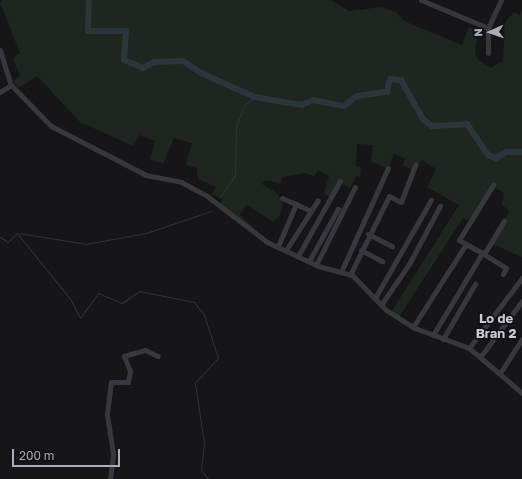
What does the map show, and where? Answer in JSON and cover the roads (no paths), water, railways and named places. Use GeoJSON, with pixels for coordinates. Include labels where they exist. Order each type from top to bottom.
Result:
{"type":"FeatureCollection","features":[{"type":"Feature","properties":{"kind":"street"},"geometry":{"type":"LineString","coordinates":[[421,0],[488,28]]}},
{"type":"Feature","properties":{"kind":"street"},"geometry":{"type":"LineString","coordinates":[[488,53],[488,28],[501,0]]}},
{"type":"Feature","properties":{"kind":"street"},"geometry":{"type":"LineString","coordinates":[[0,50],[11,85],[51,126],[146,175],[181,182],[207,196],[267,242],[316,264],[350,275],[382,305],[413,327],[469,348],[481,356],[522,393]]}},
{"type":"Feature","properties":{"kind":"street"},"geometry":{"type":"LineString","coordinates":[[0,92],[11,85]]}},
{"type":"Feature","properties":{"kind":"street"},"geometry":{"type":"LineString","coordinates":[[350,275],[368,234],[389,196],[401,202],[415,164]]}},
{"type":"Feature","properties":{"kind":"street"},"geometry":{"type":"LineString","coordinates":[[341,272],[388,168]]}},
{"type":"Feature","properties":{"kind":"street"},"geometry":{"type":"LineString","coordinates":[[298,256],[340,181]]}},
{"type":"Feature","properties":{"kind":"street"},"geometry":{"type":"LineString","coordinates":[[493,185],[459,240],[506,268],[503,274]]}},
{"type":"Feature","properties":{"kind":"street"},"geometry":{"type":"LineString","coordinates":[[316,264],[355,187]]}},
{"type":"Feature","properties":{"kind":"street"},"geometry":{"type":"LineString","coordinates":[[282,198],[311,211]]}},
{"type":"Feature","properties":{"kind":"street"},"geometry":{"type":"LineString","coordinates":[[286,250],[318,200]]}},
{"type":"Feature","properties":{"kind":"street"},"geometry":{"type":"LineString","coordinates":[[375,298],[431,200]]}},
{"type":"Feature","properties":{"kind":"street"},"geometry":{"type":"LineString","coordinates":[[278,246],[296,204]]}},
{"type":"Feature","properties":{"kind":"street"},"geometry":{"type":"LineString","coordinates":[[382,305],[409,264],[440,206]]}},
{"type":"Feature","properties":{"kind":"street"},"geometry":{"type":"LineString","coordinates":[[309,261],[338,209]]}},
{"type":"Feature","properties":{"kind":"street"},"geometry":{"type":"LineString","coordinates":[[432,335],[504,221]]}},
{"type":"Feature","properties":{"kind":"street"},"geometry":{"type":"LineString","coordinates":[[368,234],[392,246]]}},
{"type":"Feature","properties":{"kind":"street"},"geometry":{"type":"LineString","coordinates":[[413,327],[466,244]]}},
{"type":"Feature","properties":{"kind":"street"},"geometry":{"type":"LineString","coordinates":[[361,250],[382,261]]}},
{"type":"Feature","properties":{"kind":"street"},"geometry":{"type":"LineString","coordinates":[[469,348],[522,278]]}},
{"type":"Feature","properties":{"kind":"street"},"geometry":{"type":"LineString","coordinates":[[443,339],[475,284]]}},
{"type":"Feature","properties":{"kind":"street"},"geometry":{"type":"LineString","coordinates":[[481,356],[522,301]]}},
{"type":"Feature","properties":{"kind":"street"},"geometry":{"type":"LineString","coordinates":[[500,373],[522,339]]}},
{"type":"Feature","properties":{"kind":"street"},"geometry":{"type":"LineString","coordinates":[[110,479],[113,454],[107,414],[111,382],[128,382],[130,371],[124,356],[145,350],[158,356]]}},
{"type":"Feature","properties":{"kind":"waterway"},"geometry":{"type":"LineString","coordinates":[[89,0],[88,31],[126,31],[124,60],[143,68],[154,62],[183,61],[201,73],[255,97],[302,105],[313,100],[344,106],[357,96],[387,92],[390,79],[401,80],[423,119],[432,126],[467,124],[488,155],[496,158],[506,152],[522,152]]}},
{"type":"Feature","properties":{"kind":"waterway"},"geometry":{"type":"LineString","coordinates":[[220,197],[235,175],[236,127],[244,105],[255,97]]}},
{"type":"Feature","properties":{"kind":"waterway"},"geometry":{"type":"LineString","coordinates":[[19,233],[86,244],[146,233],[211,211]]}},
{"type":"Feature","properties":{"kind":"waterway"},"geometry":{"type":"LineString","coordinates":[[0,237],[8,242],[17,233],[71,300],[80,318],[98,293],[122,303],[139,291],[194,302],[204,315],[218,358],[195,383],[204,443],[201,470],[208,479]]}},
{"type":"Feature","properties":{"kind":"district","name":"Lo de Bran 2"},"geometry":{"type":"Point","coordinates":[496,326]}}]}
